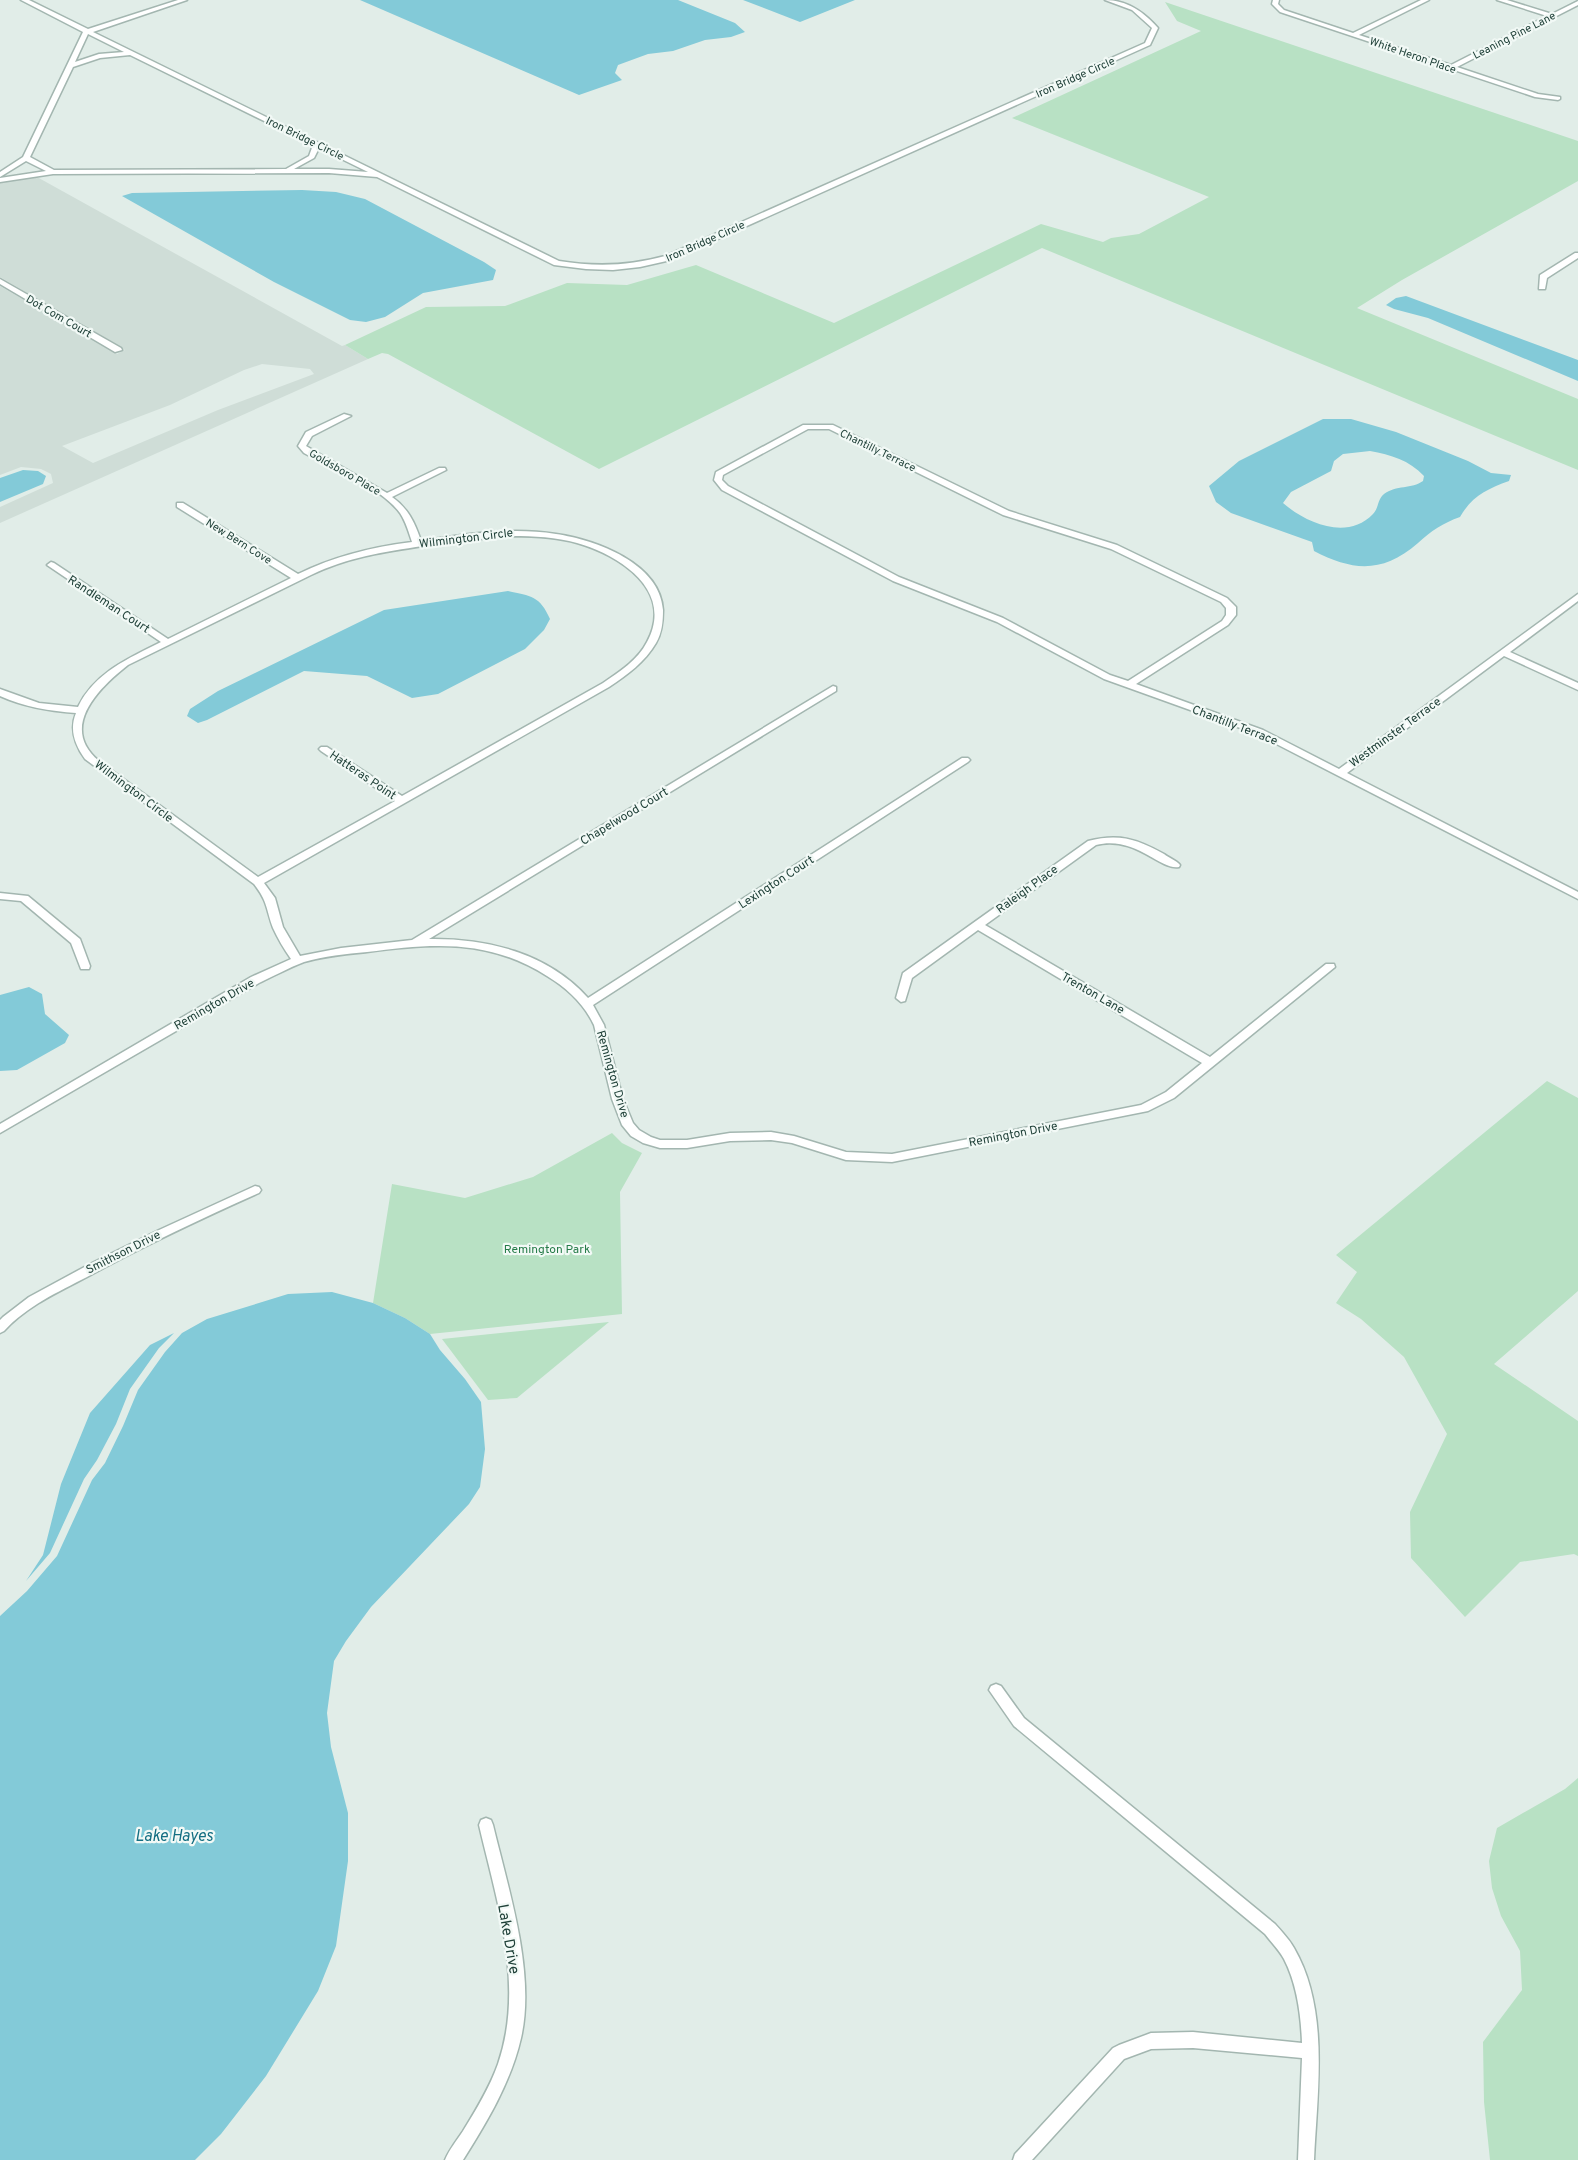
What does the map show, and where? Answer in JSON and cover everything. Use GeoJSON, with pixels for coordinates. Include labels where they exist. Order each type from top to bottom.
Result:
{"type":"FeatureCollection","features":[{"type":"Feature","properties":{"kind":"street","name":"Iron Bridge Circle"},"geometry":{"type":"LineString","coordinates":[[24,0],[558,263],[613,269],[641,266],[668,258],[1148,44],[1155,28],[1134,9],[1108,0]]}},
{"type":"Feature","properties":{"kind":"street"},"geometry":{"type":"LineString","coordinates":[[0,175],[26,158],[72,65],[86,32],[184,0]]}},
{"type":"Feature","properties":{"kind":"street","name":"White Heron Place"},"geometry":{"type":"LineString","coordinates":[[1276,0],[1275,4],[1282,12],[1537,96],[1558,98]]}},
{"type":"Feature","properties":{"kind":"street"},"geometry":{"type":"LineString","coordinates":[[1353,35],[1426,0]]}},
{"type":"Feature","properties":{"kind":"street"},"geometry":{"type":"LineString","coordinates":[[1500,0],[1552,16]]}},
{"type":"Feature","properties":{"kind":"street","name":"Leaning Pine Lane"},"geometry":{"type":"LineString","coordinates":[[1451,68],[1578,3]]}},
{"type":"Feature","properties":{"kind":"street"},"geometry":{"type":"LineString","coordinates":[[72,65],[99,56],[130,53]]}},
{"type":"Feature","properties":{"kind":"street"},"geometry":{"type":"LineString","coordinates":[[282,172],[298,166],[312,157],[318,144]]}},
{"type":"Feature","properties":{"kind":"street"},"geometry":{"type":"LineString","coordinates":[[26,158],[53,172]]}},
{"type":"Feature","properties":{"kind":"street"},"geometry":{"type":"LineString","coordinates":[[0,180],[53,172],[329,171],[382,176]]}},
{"type":"Feature","properties":{"kind":"street"},"geometry":{"type":"LineString","coordinates":[[1542,286],[1543,277],[1578,255]]}},
{"type":"Feature","properties":{"kind":"street","name":"Dot Com Court"},"geometry":{"type":"LineString","coordinates":[[0,282],[118,350]]}},
{"type":"Feature","properties":{"kind":"street","name":"Goldsboro Place"},"geometry":{"type":"LineString","coordinates":[[347,416],[309,434],[302,446],[307,451],[387,496],[401,509],[410,522],[417,544]]}},
{"type":"Feature","properties":{"kind":"street","name":"Chantilly Terrace"},"geometry":{"type":"LineString","coordinates":[[1128,685],[1225,623],[1232,615],[1232,607],[1224,600],[1114,547],[1006,513],[830,427],[806,427],[719,474],[718,480],[725,488],[896,579],[1000,620],[1107,677],[1128,685],[1260,732],[1340,772]]}},
{"type":"Feature","properties":{"kind":"street"},"geometry":{"type":"LineString","coordinates":[[387,496],[442,470]]}},
{"type":"Feature","properties":{"kind":"street","name":"New Bern Cove"},"geometry":{"type":"LineString","coordinates":[[180,505],[298,578]]}},
{"type":"Feature","properties":{"kind":"street","name":"Wilmington Circle"},"geometry":{"type":"LineString","coordinates":[[258,882],[606,685],[628,670],[644,655],[655,639],[660,616],[657,598],[650,585],[635,569],[617,555],[585,542],[558,535],[523,532],[489,533],[347,557],[298,578],[125,663],[104,679],[88,696],[76,726],[80,741],[87,755],[104,770],[258,882],[270,898],[278,927],[285,942],[298,961]]}},
{"type":"Feature","properties":{"kind":"street","name":"Randleman Court"},"geometry":{"type":"LineString","coordinates":[[51,566],[168,642]]}},
{"type":"Feature","properties":{"kind":"street","name":"Westminster Terrace"},"geometry":{"type":"LineString","coordinates":[[1578,597],[1340,772],[1578,896]]}},
{"type":"Feature","properties":{"kind":"street"},"geometry":{"type":"LineString","coordinates":[[1503,652],[1578,687]]}},
{"type":"Feature","properties":{"kind":"street","name":"Chapelwood Court"},"geometry":{"type":"LineString","coordinates":[[414,943],[833,688]]}},
{"type":"Feature","properties":{"kind":"street"},"geometry":{"type":"LineString","coordinates":[[0,692],[31,705],[53,709],[81,710]]}},
{"type":"Feature","properties":{"kind":"street","name":"Hatteras Point"},"geometry":{"type":"LineString","coordinates":[[324,749],[402,801]]}},
{"type":"Feature","properties":{"kind":"street","name":"Lexington Court"},"geometry":{"type":"LineString","coordinates":[[587,1004],[965,760]]}},
{"type":"Feature","properties":{"kind":"street","name":"Raleigh Place"},"geometry":{"type":"LineString","coordinates":[[901,998],[907,976],[1092,843],[1104,838],[1130,841],[1175,865]]}},
{"type":"Feature","properties":{"kind":"street"},"geometry":{"type":"LineString","coordinates":[[0,896],[24,898],[76,941],[85,966]]}},
{"type":"Feature","properties":{"kind":"street","name":"Trenton Lane"},"geometry":{"type":"LineString","coordinates":[[977,925],[1209,1062]]}},
{"type":"Feature","properties":{"kind":"street","name":"Remington Drive"},"geometry":{"type":"LineString","coordinates":[[0,1129],[255,980],[298,961],[332,952],[414,943],[453,941],[492,946],[521,955],[568,984],[587,1004],[599,1024],[624,1119],[635,1133],[652,1141],[674,1145],[739,1136],[788,1138],[838,1155],[864,1159],[892,1158],[1144,1108],[1170,1095],[1330,967]]}},
{"type":"Feature","properties":{"kind":"street","name":"Smithson Drive"},"geometry":{"type":"LineString","coordinates":[[0,1328],[6,1321],[41,1296],[113,1256],[255,1190]]}},
{"type":"Feature","properties":{"kind":"street"},"geometry":{"type":"LineString","coordinates":[[996,1690],[1019,1722],[1270,1929],[1292,1958],[1307,2007],[1310,2051],[1306,2160]]}},
{"type":"Feature","properties":{"kind":"street","name":"Lake Drive"},"geometry":{"type":"LineString","coordinates":[[453,2160],[474,2129],[507,2063],[516,2019],[517,1970],[486,1825]]}},
{"type":"Feature","properties":{"kind":"street"},"geometry":{"type":"LineString","coordinates":[[1021,2160],[1119,2053],[1151,2041],[1193,2040],[1310,2051]]}},
{"type":"Feature","properties":{"kind":"shaded area"},"geometry":{"type":"Polygon","coordinates":[[[37,177],[368,359],[0,523],[0,507],[53,483],[51,474],[41,469],[21,467],[0,475],[0,286],[117,354],[125,350],[0,277],[0,183],[37,177]],[[262,364],[244,370],[170,405],[62,446],[93,463],[218,410],[314,374],[310,369],[262,364]]]}},
{"type":"Feature","properties":{"kind":"green space"},"geometry":{"type":"Polygon","coordinates":[[[1165,2],[1578,141],[1578,181],[1402,280],[1357,308],[1578,399],[1578,470],[1042,248],[599,469],[388,354],[382,353],[368,359],[345,345],[426,307],[505,306],[567,283],[627,285],[696,265],[834,323],[1041,224],[1103,242],[1111,238],[1139,234],[1209,197],[1012,118],[1201,31],[1177,21],[1165,2]]]}},
{"type":"Feature","properties":{"kind":"green space"},"geometry":{"type":"Polygon","coordinates":[[[1547,1081],[1578,1098],[1578,1291],[1494,1364],[1578,1421],[1578,1556],[1574,1554],[1520,1562],[1465,1617],[1411,1558],[1410,1512],[1447,1434],[1404,1357],[1361,1319],[1336,1303],[1357,1272],[1336,1255],[1547,1081]]]}},
{"type":"Feature","properties":{"kind":"green space","name":"Remington Park"},"geometry":{"type":"Polygon","coordinates":[[[612,1133],[622,1143],[642,1153],[620,1192],[622,1314],[430,1334],[405,1318],[373,1303],[392,1184],[465,1198],[533,1177],[612,1133]]]}},
{"type":"Feature","properties":{"kind":"green space"},"geometry":{"type":"Polygon","coordinates":[[[609,1322],[517,1398],[488,1400],[442,1339],[609,1322]]]}},
{"type":"Feature","properties":{"kind":"green space"},"geometry":{"type":"Polygon","coordinates":[[[1578,1778],[1578,2160],[1490,2160],[1484,2102],[1483,2042],[1522,1990],[1520,1951],[1501,1916],[1492,1888],[1489,1861],[1497,1828],[1565,1789],[1578,1778]]]}},
{"type":"Feature","properties":{"kind":"water"},"geometry":{"type":"Polygon","coordinates":[[[360,0],[678,0],[735,23],[745,32],[731,37],[705,40],[673,51],[648,54],[618,65],[615,73],[622,80],[579,95],[360,0]]]}},
{"type":"Feature","properties":{"kind":"water"},"geometry":{"type":"Polygon","coordinates":[[[743,0],[855,0],[800,22],[743,0]]]}},
{"type":"Feature","properties":{"kind":"water"},"geometry":{"type":"Polygon","coordinates":[[[302,190],[336,192],[365,199],[484,262],[496,270],[493,280],[423,293],[385,317],[366,322],[350,320],[274,282],[122,196],[132,193],[302,190]]]}},
{"type":"Feature","properties":{"kind":"water"},"geometry":{"type":"Polygon","coordinates":[[[1406,296],[1578,360],[1578,381],[1428,318],[1386,305],[1396,298],[1406,296]]]}},
{"type":"Feature","properties":{"kind":"water"},"geometry":{"type":"Polygon","coordinates":[[[1323,419],[1351,419],[1396,432],[1468,461],[1491,473],[1511,475],[1509,481],[1475,498],[1460,517],[1438,528],[1405,553],[1392,560],[1367,566],[1342,563],[1328,558],[1314,551],[1312,542],[1231,513],[1216,502],[1209,486],[1239,461],[1323,419]],[[1370,451],[1343,454],[1334,461],[1331,471],[1291,492],[1283,503],[1303,517],[1327,526],[1339,528],[1363,522],[1375,512],[1380,499],[1389,491],[1423,481],[1424,476],[1412,466],[1392,456],[1370,451]]]}},
{"type":"Feature","properties":{"kind":"water"},"geometry":{"type":"Polygon","coordinates":[[[23,470],[38,471],[46,476],[43,484],[0,502],[0,478],[23,470]]]}},
{"type":"Feature","properties":{"kind":"water"},"geometry":{"type":"Polygon","coordinates":[[[508,591],[529,596],[538,601],[550,619],[544,630],[525,649],[438,694],[412,698],[367,676],[304,671],[207,720],[198,723],[187,716],[190,709],[218,691],[384,610],[508,591]]]}},
{"type":"Feature","properties":{"kind":"water"},"geometry":{"type":"Polygon","coordinates":[[[29,987],[42,994],[45,1014],[69,1035],[65,1043],[17,1070],[0,1071],[0,995],[29,987]]]}},
{"type":"Feature","properties":{"kind":"water","name":"Lake Hayes"},"geometry":{"type":"Polygon","coordinates":[[[332,1292],[373,1303],[405,1318],[430,1334],[440,1350],[465,1379],[481,1402],[485,1449],[480,1487],[469,1504],[371,1607],[334,1661],[327,1713],[331,1747],[348,1813],[348,1861],[336,1946],[318,1991],[266,2076],[221,2134],[195,2160],[0,2160],[0,1616],[27,1591],[57,1556],[92,1480],[105,1463],[138,1390],[165,1352],[182,1333],[207,1319],[288,1294],[332,1292]]]}},
{"type":"Feature","properties":{"kind":"water"},"geometry":{"type":"Polygon","coordinates":[[[174,1333],[159,1348],[130,1389],[116,1424],[97,1460],[84,1479],[50,1553],[26,1581],[43,1555],[61,1484],[90,1413],[150,1345],[174,1333]]]}}]}
